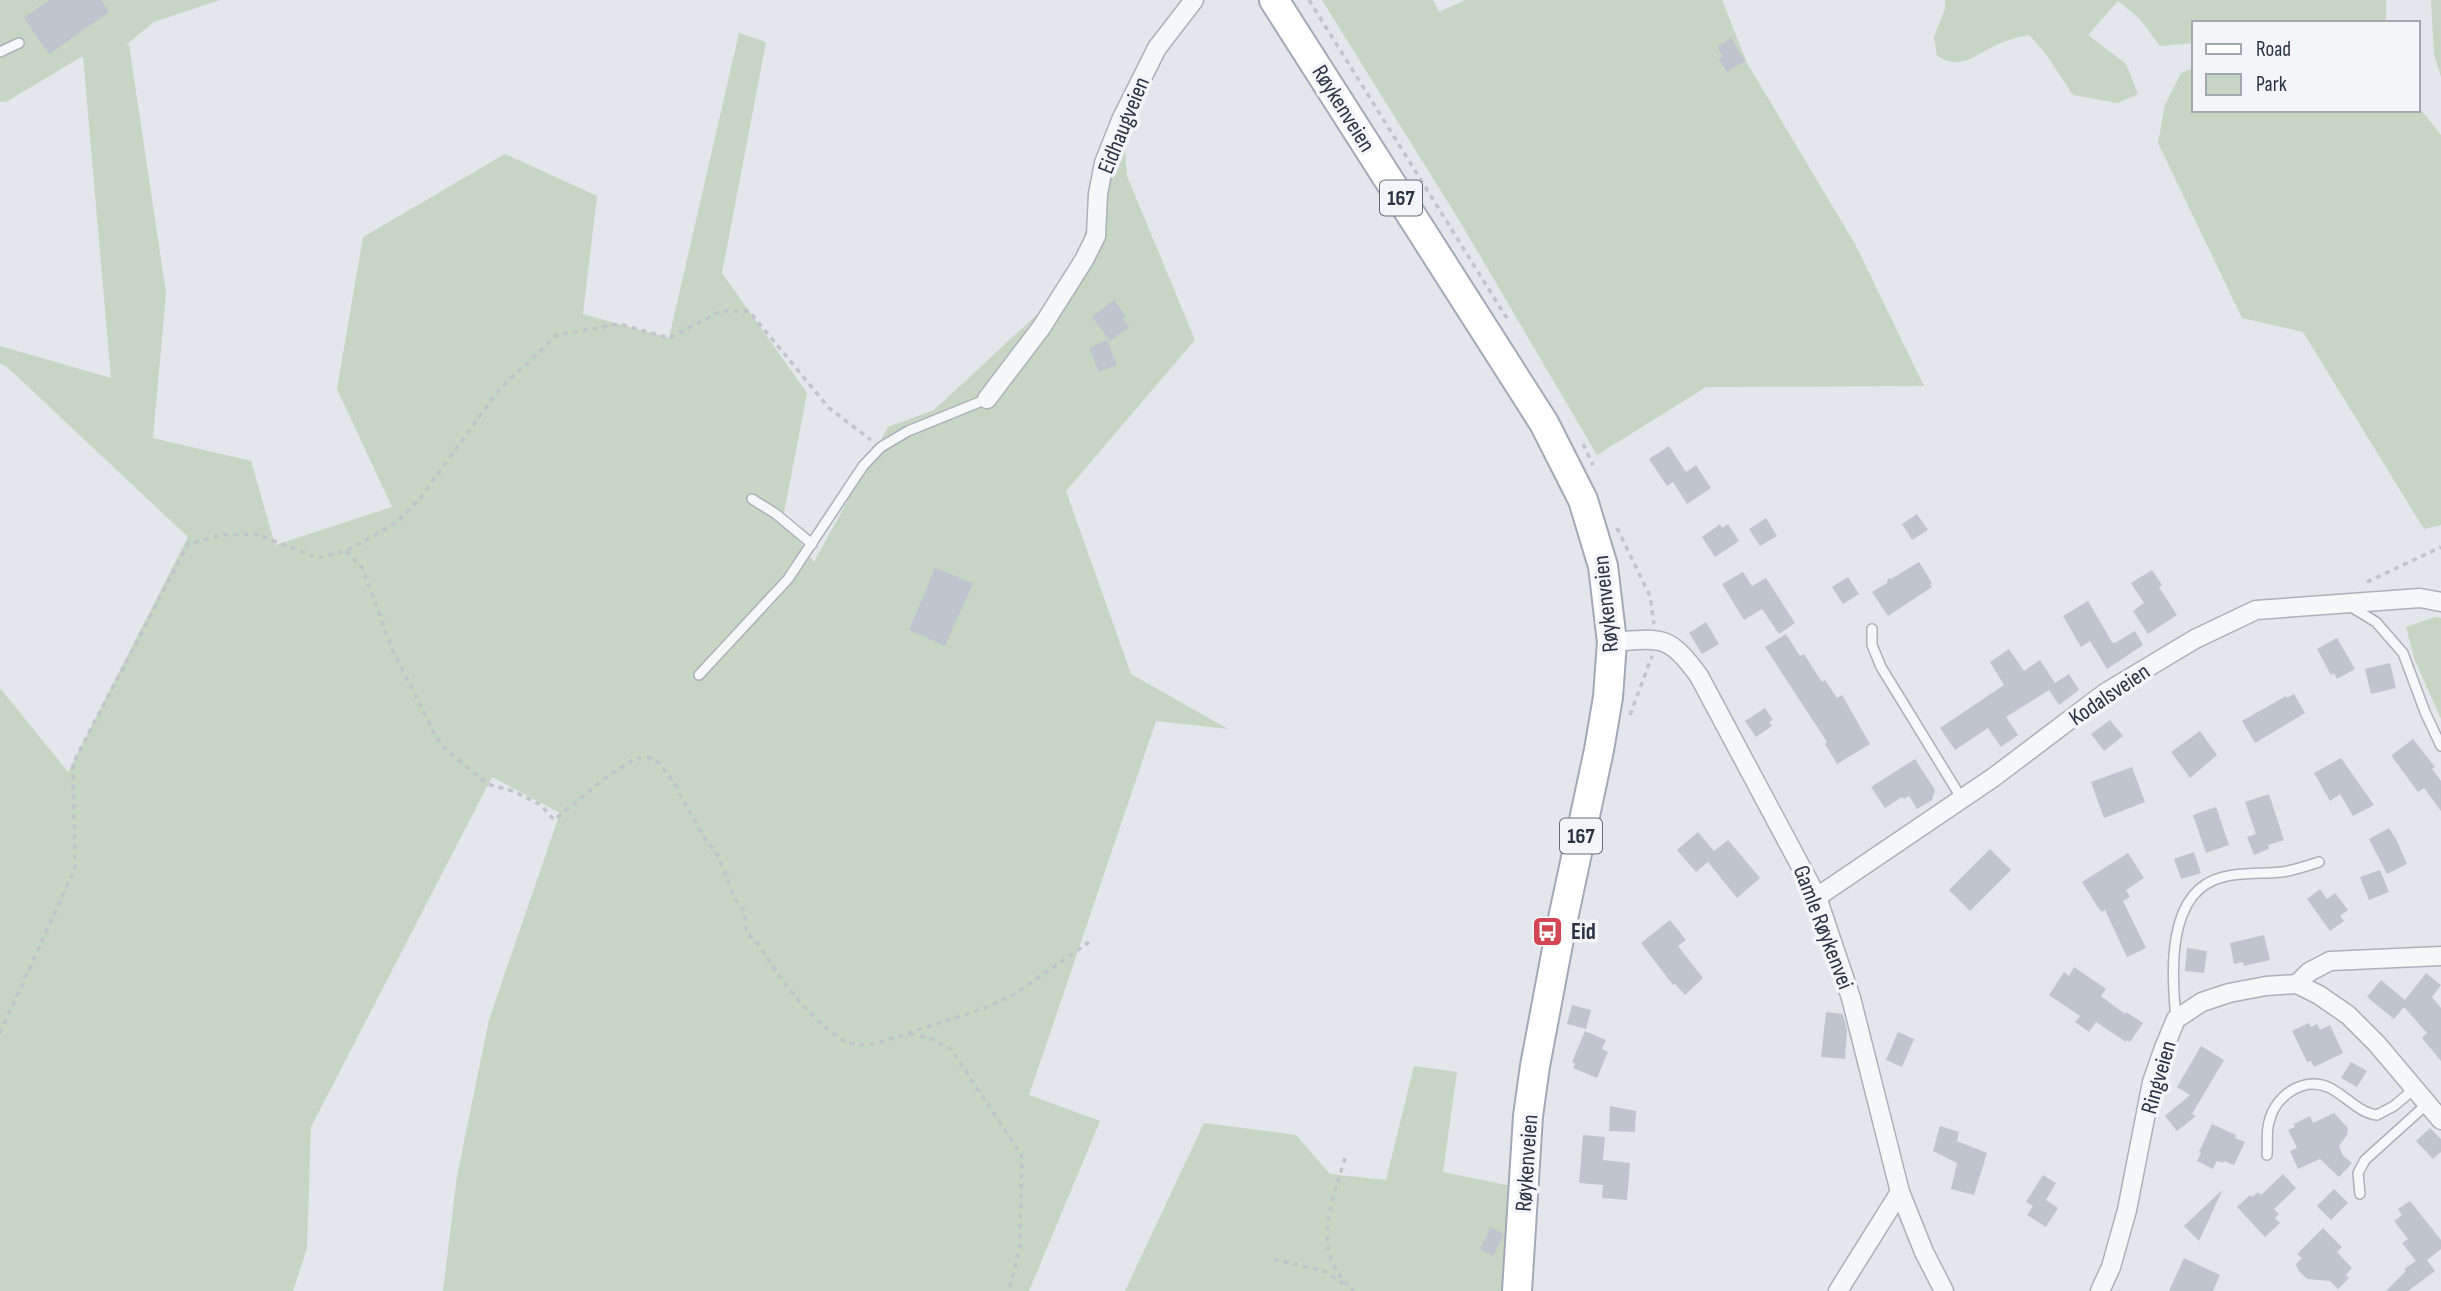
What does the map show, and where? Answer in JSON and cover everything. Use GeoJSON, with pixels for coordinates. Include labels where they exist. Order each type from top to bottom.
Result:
{"type":"FeatureCollection","features":[{"type":"Feature","properties":{"kind":"main road","name":"Røykenveien"},"geometry":{"type":"LineString","coordinates":[[1282,4],[1563,457],[1583,500],[1601,555],[1612,642],[1608,697],[1535,1066],[1528,1116],[1517,1291]]}},
{"type":"Feature","properties":{"kind":"street","name":"Eidhaugveien"},"geometry":{"type":"LineString","coordinates":[[987,399],[1041,328],[1084,260],[1096,236],[1098,194],[1104,163],[1121,120],[1157,47],[1194,0]]}},
{"type":"Feature","properties":{"kind":"street","name":"Kodalsveien"},"geometry":{"type":"LineString","coordinates":[[1817,897],[1962,799],[2105,693],[2195,639],[2256,610],[2420,598],[2441,602]]}},
{"type":"Feature","properties":{"kind":"street"},"geometry":{"type":"LineString","coordinates":[[1612,642],[1655,638]]}},
{"type":"Feature","properties":{"kind":"street","name":"Gamle Røykenvei"},"geometry":{"type":"LineString","coordinates":[[1655,638],[1680,650],[1699,676],[1817,897],[1851,998],[1900,1192],[1924,1252],[1944,1291]]}},
{"type":"Feature","properties":{"kind":"street"},"geometry":{"type":"LineString","coordinates":[[2441,956],[2330,961],[2309,972],[2297,984],[2348,1015],[2441,1120]]}},
{"type":"Feature","properties":{"kind":"street","name":"Ringveien"},"geometry":{"type":"LineString","coordinates":[[2100,1291],[2111,1266],[2127,1210],[2152,1082],[2176,1019],[2202,1002],[2230,993],[2266,986],[2297,984]]}},
{"type":"Feature","properties":{"kind":"street"},"geometry":{"type":"LineString","coordinates":[[1839,1291],[1900,1192]]}},
{"type":"Feature","properties":{"kind":"lane"},"geometry":{"type":"LineString","coordinates":[[0,52],[19,43]]}},
{"type":"Feature","properties":{"kind":"lane"},"geometry":{"type":"LineString","coordinates":[[699,675],[788,579],[863,466],[881,447],[908,430],[987,399]]}},
{"type":"Feature","properties":{"kind":"lane"},"geometry":{"type":"LineString","coordinates":[[752,499],[776,514],[812,544]]}},
{"type":"Feature","properties":{"kind":"lane"},"geometry":{"type":"LineString","coordinates":[[2343,603],[2376,621],[2403,653],[2441,746]]}},
{"type":"Feature","properties":{"kind":"lane"},"geometry":{"type":"LineString","coordinates":[[1872,629],[1872,645],[1881,667],[1962,799]]}},
{"type":"Feature","properties":{"kind":"lane"},"geometry":{"type":"LineString","coordinates":[[2176,1019],[2172,976],[2174,954],[2180,920],[2198,891],[2223,877],[2279,872],[2319,862]]}},
{"type":"Feature","properties":{"kind":"lane"},"geometry":{"type":"LineString","coordinates":[[2267,1155],[2269,1121],[2279,1100],[2292,1090],[2311,1084],[2321,1085],[2341,1094],[2362,1110],[2377,1115],[2394,1106],[2413,1088]]}},
{"type":"Feature","properties":{"kind":"lane"},"geometry":{"type":"LineString","coordinates":[[2360,1194],[2358,1173],[2365,1160],[2427,1104]]}},
{"type":"Feature","properties":{"kind":"path"},"geometry":{"type":"LineString","coordinates":[[0,1033],[75,868],[73,764],[188,544],[222,535],[256,534],[318,558],[346,551],[396,523],[421,497],[498,391],[557,335],[620,324],[669,338],[721,311],[749,312],[829,408],[881,447]]}},
{"type":"Feature","properties":{"kind":"path"},"geometry":{"type":"LineString","coordinates":[[1620,535],[1650,596],[1655,638]]}},
{"type":"Feature","properties":{"kind":"path"},"geometry":{"type":"LineString","coordinates":[[2355,584],[2369,582],[2441,547]]}},
{"type":"Feature","properties":{"kind":"path"},"geometry":{"type":"LineString","coordinates":[[346,551],[362,566],[393,651],[440,744],[487,784],[513,791],[541,805],[554,820],[604,779],[636,758],[648,757],[659,763],[673,780],[704,837],[719,856],[735,899],[744,911],[747,933],[760,946],[801,1004],[830,1032],[846,1042],[860,1045],[878,1043],[985,1008],[1015,994],[1089,942]]}},
{"type":"Feature","properties":{"kind":"path"},"geometry":{"type":"LineString","coordinates":[[908,1033],[951,1049],[1022,1156],[1020,1248],[1009,1291]]}},
{"type":"Feature","properties":{"kind":"path"},"geometry":{"type":"LineString","coordinates":[[1345,1158],[1329,1212],[1325,1239],[1331,1263],[1352,1289]]}},
{"type":"Feature","properties":{"kind":"path"},"geometry":{"type":"LineString","coordinates":[[1274,1259],[1324,1271],[1352,1289]]}},
{"type":"Feature","properties":{"kind":"green space"},"geometry":{"type":"Polygon","coordinates":[[[0,0],[220,0],[154,22],[126,45],[129,45],[166,293],[153,438],[251,461],[275,545],[392,507],[337,389],[363,237],[505,154],[597,196],[583,314],[669,338],[739,33],[766,42],[722,273],[807,393],[783,518],[814,562],[888,427],[934,410],[1072,282],[1093,201],[1119,143],[1125,150],[1127,176],[1195,340],[1066,491],[1131,674],[1228,729],[1156,721],[1029,1095],[1100,1121],[1029,1291],[443,1291],[457,1176],[489,1020],[560,813],[492,777],[311,1127],[307,1248],[293,1291],[0,1291],[0,688],[68,772],[188,537],[7,367],[0,364],[0,346],[111,378],[83,56],[6,102],[0,102],[0,0]]]}},
{"type":"Feature","properties":{"kind":"green space"},"geometry":{"type":"Polygon","coordinates":[[[1322,0],[1433,0],[1439,12],[1465,0],[1722,0],[1747,63],[1855,244],[1924,386],[1706,387],[1597,455],[1462,225],[1322,0]]]}},
{"type":"Feature","properties":{"kind":"green space"},"geometry":{"type":"Polygon","coordinates":[[[1945,0],[2386,0],[2386,21],[2192,21],[2192,43],[2160,46],[2140,19],[2118,1],[2088,35],[2126,64],[2138,94],[2118,103],[2073,95],[2046,54],[2029,35],[2004,42],[1963,61],[1955,62],[1937,56],[1934,37],[1945,9],[1945,0]]]}},
{"type":"Feature","properties":{"kind":"green space"},"geometry":{"type":"Polygon","coordinates":[[[2431,0],[2441,0],[2441,77],[2434,54],[2431,0]]]}},
{"type":"Feature","properties":{"kind":"green space"},"geometry":{"type":"Polygon","coordinates":[[[2192,69],[2192,112],[2420,112],[2420,109],[2441,135],[2441,525],[2424,529],[2303,332],[2242,318],[2158,143],[2165,105],[2181,73],[2192,69]]]}},
{"type":"Feature","properties":{"kind":"green space"},"geometry":{"type":"Polygon","coordinates":[[[2435,617],[2441,618],[2441,719],[2414,658],[2406,627],[2435,617]]]}},
{"type":"Feature","properties":{"kind":"green space"},"geometry":{"type":"Polygon","coordinates":[[[1414,1066],[1457,1072],[1443,1172],[1516,1187],[1504,1291],[1125,1291],[1204,1123],[1296,1135],[1330,1174],[1386,1180],[1414,1066]]]}},
{"type":"Feature","properties":{"kind":"building"},"geometry":{"type":"Polygon","coordinates":[[[49,0],[101,0],[109,12],[49,54],[24,18],[49,0]]]}},
{"type":"Feature","properties":{"kind":"building"},"geometry":{"type":"Polygon","coordinates":[[[1731,38],[1745,61],[1727,72],[1719,59],[1723,56],[1717,47],[1731,38]]]}},
{"type":"Feature","properties":{"kind":"building"},"geometry":{"type":"Polygon","coordinates":[[[1114,300],[1126,316],[1123,319],[1129,327],[1110,341],[1092,317],[1114,300]]]}},
{"type":"Feature","properties":{"kind":"building"},"geometry":{"type":"Polygon","coordinates":[[[1107,340],[1117,365],[1099,372],[1089,348],[1107,340]]]}},
{"type":"Feature","properties":{"kind":"building"},"geometry":{"type":"Polygon","coordinates":[[[1669,446],[1686,472],[1696,465],[1711,488],[1687,504],[1673,482],[1667,486],[1649,459],[1669,446]]]}},
{"type":"Feature","properties":{"kind":"building"},"geometry":{"type":"Polygon","coordinates":[[[1917,514],[1928,530],[1912,540],[1902,524],[1917,514]]]}},
{"type":"Feature","properties":{"kind":"building"},"geometry":{"type":"Polygon","coordinates":[[[1766,518],[1777,536],[1760,546],[1749,529],[1766,518]]]}},
{"type":"Feature","properties":{"kind":"building"},"geometry":{"type":"Polygon","coordinates":[[[1720,524],[1722,528],[1728,524],[1739,541],[1715,557],[1702,537],[1720,524]]]}},
{"type":"Feature","properties":{"kind":"building"},"geometry":{"type":"Polygon","coordinates":[[[1919,562],[1932,587],[1888,616],[1872,592],[1887,583],[1888,578],[1891,579],[1919,562]]]}},
{"type":"Feature","properties":{"kind":"building"},"geometry":{"type":"Polygon","coordinates":[[[935,568],[973,583],[945,646],[909,630],[935,568]]]}},
{"type":"Feature","properties":{"kind":"building"},"geometry":{"type":"Polygon","coordinates":[[[2152,570],[2162,585],[2159,587],[2177,615],[2148,634],[2133,611],[2144,603],[2131,583],[2152,570]]]}},
{"type":"Feature","properties":{"kind":"building"},"geometry":{"type":"Polygon","coordinates":[[[1743,572],[1752,586],[1766,578],[1795,623],[1779,634],[1762,609],[1744,620],[1722,584],[1743,572]]]}},
{"type":"Feature","properties":{"kind":"building"},"geometry":{"type":"Polygon","coordinates":[[[1848,577],[1859,594],[1843,604],[1832,587],[1848,577]]]}},
{"type":"Feature","properties":{"kind":"building"},"geometry":{"type":"Polygon","coordinates":[[[2088,601],[2112,642],[2115,643],[2135,631],[2143,645],[2107,669],[2090,641],[2081,647],[2063,616],[2088,601]]]}},
{"type":"Feature","properties":{"kind":"building"},"geometry":{"type":"Polygon","coordinates":[[[1706,622],[1719,644],[1702,654],[1689,633],[1706,622]]]}},
{"type":"Feature","properties":{"kind":"building"},"geometry":{"type":"Polygon","coordinates":[[[1786,634],[1800,656],[1804,654],[1822,682],[1825,680],[1837,698],[1842,695],[1870,744],[1837,764],[1825,744],[1827,742],[1765,647],[1786,634]]]}},
{"type":"Feature","properties":{"kind":"building"},"geometry":{"type":"Polygon","coordinates":[[[2337,638],[2355,669],[2337,679],[2334,673],[2331,675],[2317,649],[2337,638]]]}},
{"type":"Feature","properties":{"kind":"building"},"geometry":{"type":"Polygon","coordinates":[[[2009,649],[2024,671],[2040,660],[2055,683],[2069,674],[2079,690],[2059,705],[2049,690],[2006,717],[2018,735],[2001,747],[1988,728],[1955,750],[1940,728],[2004,685],[1990,662],[2009,649]]]}},
{"type":"Feature","properties":{"kind":"building"},"geometry":{"type":"Polygon","coordinates":[[[2390,663],[2396,688],[2371,694],[2365,669],[2390,663]]]}},
{"type":"Feature","properties":{"kind":"building"},"geometry":{"type":"Polygon","coordinates":[[[2294,694],[2305,713],[2255,743],[2242,721],[2294,694]]]}},
{"type":"Feature","properties":{"kind":"building"},"geometry":{"type":"Polygon","coordinates":[[[1765,708],[1773,720],[1769,722],[1772,726],[1756,737],[1745,721],[1765,708]]]}},
{"type":"Feature","properties":{"kind":"building"},"geometry":{"type":"Polygon","coordinates":[[[2110,720],[2123,736],[2104,751],[2091,734],[2110,720]]]}},
{"type":"Feature","properties":{"kind":"building"},"geometry":{"type":"Polygon","coordinates":[[[2200,731],[2217,755],[2190,778],[2171,752],[2200,731]]]}},
{"type":"Feature","properties":{"kind":"building"},"geometry":{"type":"Polygon","coordinates":[[[2413,739],[2435,767],[2432,769],[2441,781],[2441,811],[2424,788],[2418,792],[2393,758],[2392,755],[2413,739]]]}},
{"type":"Feature","properties":{"kind":"building"},"geometry":{"type":"Polygon","coordinates":[[[2341,758],[2374,805],[2353,816],[2340,794],[2330,801],[2314,773],[2341,758]]]}},
{"type":"Feature","properties":{"kind":"building"},"geometry":{"type":"Polygon","coordinates":[[[1915,759],[1935,790],[1932,800],[1917,809],[1909,796],[1904,799],[1902,797],[1885,808],[1871,787],[1915,759]]]}},
{"type":"Feature","properties":{"kind":"building"},"geometry":{"type":"Polygon","coordinates":[[[2132,767],[2145,802],[2104,818],[2091,782],[2132,767]]]}},
{"type":"Feature","properties":{"kind":"building"},"geometry":{"type":"Polygon","coordinates":[[[2269,794],[2284,840],[2268,845],[2269,849],[2254,855],[2247,837],[2256,834],[2245,802],[2269,794]]]}},
{"type":"Feature","properties":{"kind":"building"},"geometry":{"type":"Polygon","coordinates":[[[2216,807],[2229,845],[2206,853],[2193,815],[2216,807]]]}},
{"type":"Feature","properties":{"kind":"building"},"geometry":{"type":"Polygon","coordinates":[[[2389,828],[2407,864],[2387,874],[2369,839],[2389,828]]]}},
{"type":"Feature","properties":{"kind":"building"},"geometry":{"type":"Polygon","coordinates":[[[1698,832],[1714,851],[1728,840],[1760,878],[1737,898],[1708,862],[1696,872],[1677,850],[1698,832]]]}},
{"type":"Feature","properties":{"kind":"building"},"geometry":{"type":"Polygon","coordinates":[[[1990,849],[2011,870],[1970,911],[1949,890],[1990,849]]]}},
{"type":"Feature","properties":{"kind":"building"},"geometry":{"type":"Polygon","coordinates":[[[2194,852],[2201,873],[2181,879],[2174,859],[2194,852]]]}},
{"type":"Feature","properties":{"kind":"building"},"geometry":{"type":"Polygon","coordinates":[[[2128,853],[2144,878],[2126,890],[2130,897],[2123,901],[2146,948],[2127,957],[2105,910],[2102,912],[2097,906],[2082,882],[2128,853]]]}},
{"type":"Feature","properties":{"kind":"building"},"geometry":{"type":"Polygon","coordinates":[[[2380,870],[2389,892],[2369,900],[2360,877],[2380,870]]]}},
{"type":"Feature","properties":{"kind":"building"},"geometry":{"type":"Polygon","coordinates":[[[2320,889],[2327,899],[2335,893],[2348,910],[2340,916],[2344,921],[2330,931],[2307,899],[2320,889]]]}},
{"type":"Feature","properties":{"kind":"building"},"geometry":{"type":"Polygon","coordinates":[[[1670,920],[1686,940],[1678,946],[1703,978],[1685,995],[1673,985],[1641,943],[1670,920]]]}},
{"type":"Feature","properties":{"kind":"building"},"geometry":{"type":"Polygon","coordinates":[[[2264,935],[2270,960],[2244,966],[2243,962],[2234,964],[2230,943],[2264,935]]]}},
{"type":"Feature","properties":{"kind":"building"},"geometry":{"type":"Polygon","coordinates":[[[2187,948],[2207,951],[2204,973],[2185,971],[2187,948]]]}},
{"type":"Feature","properties":{"kind":"building"},"geometry":{"type":"Polygon","coordinates":[[[2074,967],[2106,989],[2101,996],[2125,1014],[2126,1012],[2143,1023],[2130,1042],[2096,1022],[2089,1032],[2075,1022],[2080,1016],[2049,995],[2064,972],[2069,976],[2074,967]]]}},
{"type":"Feature","properties":{"kind":"building"},"geometry":{"type":"Polygon","coordinates":[[[2426,973],[2441,985],[2432,997],[2441,1008],[2441,1061],[2422,1038],[2427,1033],[2404,1007],[2394,1019],[2367,997],[2381,980],[2405,1000],[2426,973]]]}},
{"type":"Feature","properties":{"kind":"building"},"geometry":{"type":"Polygon","coordinates":[[[1572,1005],[1591,1010],[1586,1029],[1567,1024],[1572,1005]]]}},
{"type":"Feature","properties":{"kind":"building"},"geometry":{"type":"Polygon","coordinates":[[[1826,1012],[1843,1014],[1847,1030],[1845,1059],[1821,1057],[1826,1012]]]}},
{"type":"Feature","properties":{"kind":"building"},"geometry":{"type":"Polygon","coordinates":[[[2309,1023],[2311,1027],[2317,1024],[2320,1030],[2330,1025],[2343,1053],[2314,1067],[2311,1061],[2307,1062],[2292,1031],[2309,1023]]]}},
{"type":"Feature","properties":{"kind":"building"},"geometry":{"type":"Polygon","coordinates":[[[1585,1031],[1606,1040],[1602,1049],[1608,1052],[1597,1078],[1573,1068],[1575,1064],[1572,1062],[1585,1031]]]}},
{"type":"Feature","properties":{"kind":"building"},"geometry":{"type":"Polygon","coordinates":[[[1898,1032],[1914,1039],[1902,1067],[1886,1060],[1898,1032]]]}},
{"type":"Feature","properties":{"kind":"building"},"geometry":{"type":"Polygon","coordinates":[[[2201,1046],[2224,1060],[2192,1114],[2196,1116],[2177,1131],[2165,1116],[2190,1095],[2177,1087],[2201,1046]]]}},
{"type":"Feature","properties":{"kind":"building"},"geometry":{"type":"Polygon","coordinates":[[[2351,1062],[2367,1071],[2357,1087],[2341,1078],[2351,1062]]]}},
{"type":"Feature","properties":{"kind":"building"},"geometry":{"type":"Polygon","coordinates":[[[1610,1106],[1636,1111],[1635,1132],[1609,1131],[1610,1106]]]}},
{"type":"Feature","properties":{"kind":"building"},"geometry":{"type":"Polygon","coordinates":[[[2334,1113],[2348,1128],[2347,1135],[2339,1146],[2343,1156],[2352,1163],[2339,1177],[2320,1159],[2298,1169],[2290,1151],[2297,1148],[2288,1130],[2310,1116],[2313,1123],[2334,1113]]]}},
{"type":"Feature","properties":{"kind":"building"},"geometry":{"type":"Polygon","coordinates":[[[2212,1124],[2245,1142],[2234,1165],[2217,1161],[2213,1169],[2197,1161],[2212,1124]]]}},
{"type":"Feature","properties":{"kind":"building"},"geometry":{"type":"Polygon","coordinates":[[[1940,1126],[1959,1132],[1957,1141],[1987,1153],[1974,1195],[1951,1189],[1957,1163],[1933,1151],[1940,1126]]]}},
{"type":"Feature","properties":{"kind":"building"},"geometry":{"type":"Polygon","coordinates":[[[2430,1128],[2441,1139],[2441,1152],[2433,1159],[2416,1141],[2430,1128]]]}},
{"type":"Feature","properties":{"kind":"building"},"geometry":{"type":"Polygon","coordinates":[[[1583,1135],[1605,1137],[1603,1160],[1630,1163],[1627,1200],[1602,1198],[1603,1185],[1579,1183],[1583,1135]]]}},
{"type":"Feature","properties":{"kind":"building"},"geometry":{"type":"Polygon","coordinates":[[[2283,1174],[2296,1188],[2274,1209],[2279,1214],[2275,1218],[2280,1223],[2265,1237],[2237,1207],[2250,1195],[2252,1197],[2258,1192],[2261,1195],[2283,1174]]]}},
{"type":"Feature","properties":{"kind":"building"},"geometry":{"type":"Polygon","coordinates":[[[2043,1175],[2056,1183],[2046,1200],[2058,1208],[2046,1227],[2027,1215],[2033,1206],[2026,1202],[2043,1175]]]}},
{"type":"Feature","properties":{"kind":"building"},"geometry":{"type":"Polygon","coordinates":[[[2334,1189],[2348,1203],[2331,1220],[2317,1206],[2334,1189]]]}},
{"type":"Feature","properties":{"kind":"building"},"geometry":{"type":"Polygon","coordinates":[[[2222,1191],[2199,1241],[2184,1226],[2222,1191]]]}},
{"type":"Feature","properties":{"kind":"building"},"geometry":{"type":"Polygon","coordinates":[[[2410,1201],[2441,1240],[2441,1249],[2427,1260],[2435,1271],[2408,1291],[2386,1291],[2406,1271],[2404,1269],[2416,1261],[2402,1243],[2408,1239],[2394,1221],[2402,1215],[2398,1209],[2410,1201]]]}},
{"type":"Feature","properties":{"kind":"building"},"geometry":{"type":"Polygon","coordinates":[[[1491,1227],[1504,1234],[1493,1256],[1480,1249],[1491,1227]]]}},
{"type":"Feature","properties":{"kind":"building"},"geometry":{"type":"Polygon","coordinates":[[[2323,1228],[2342,1247],[2337,1252],[2352,1268],[2346,1275],[2349,1278],[2338,1289],[2330,1281],[2307,1279],[2296,1264],[2302,1258],[2297,1254],[2323,1228]]]}},
{"type":"Feature","properties":{"kind":"building"},"geometry":{"type":"Polygon","coordinates":[[[2184,1258],[2220,1275],[2213,1291],[2169,1291],[2184,1258]]]}},
{"type":"Feature","properties":{"kind":"place","name":"Eid"},"geometry":{"type":"Point","coordinates":[1548,931]}}]}
